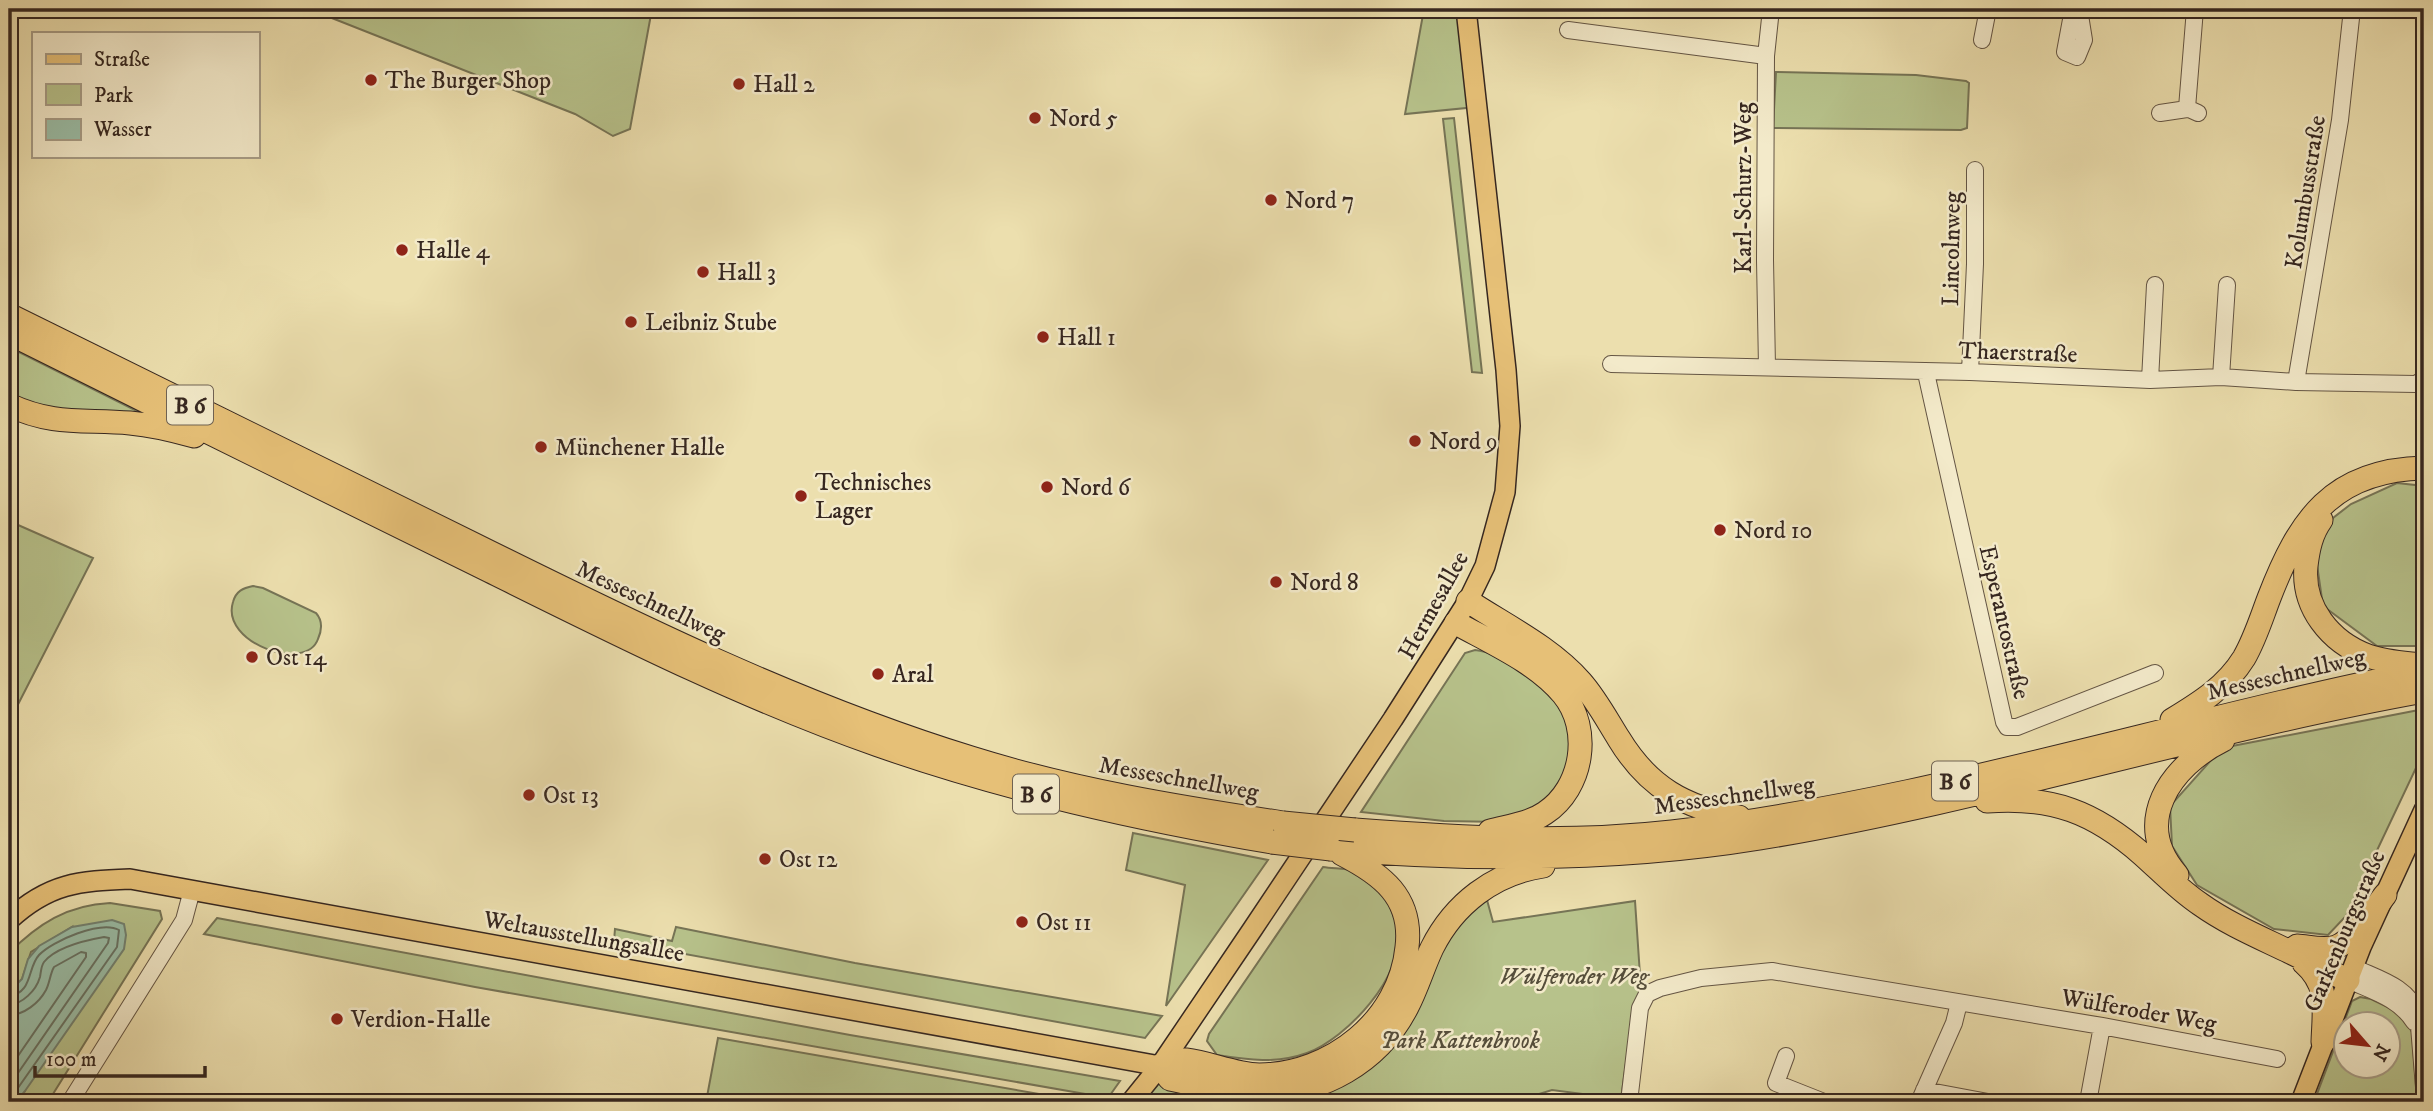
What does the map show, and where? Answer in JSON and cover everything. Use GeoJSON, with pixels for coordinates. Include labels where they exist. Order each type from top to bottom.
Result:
{"type":"FeatureCollection","features":[{"type":"Feature","properties":{"kind":"highway","name":"Messeschnellweg"},"geometry":{"type":"LineString","coordinates":[[9,315],[605,609],[742,673],[814,703],[972,758],[1055,781],[1278,832],[1338,850],[1469,857],[1626,853],[1758,838],[1931,804],[2254,725],[2424,691]]}},
{"type":"Feature","properties":{"kind":"highway","name":"Messeschnellweg"},"geometry":{"type":"LineString","coordinates":[[9,333],[666,658],[807,718],[954,770],[1047,797],[1151,821],[1278,832],[1356,830],[1521,840],[1626,835],[1757,820],[1927,788],[2424,668]]}},
{"type":"Feature","properties":{"kind":"highway"},"geometry":{"type":"LineString","coordinates":[[9,405],[56,421],[131,423],[163,428],[251,453]]}},
{"type":"Feature","properties":{"kind":"highway"},"geometry":{"type":"LineString","coordinates":[[2151,733],[2205,700],[2226,682],[2243,659],[2255,636],[2297,536],[2315,512],[2340,491],[2375,475],[2424,468]]}},
{"type":"Feature","properties":{"kind":"highway"},"geometry":{"type":"LineString","coordinates":[[2424,474],[2369,484],[2343,497],[2329,509],[2312,534],[2306,591],[2312,607],[2335,638],[2367,656],[2424,668]]}},
{"type":"Feature","properties":{"kind":"highway"},"geometry":{"type":"LineString","coordinates":[[1468,601],[1565,666],[1596,702],[1633,760],[1648,778],[1691,805],[1757,820]]}},
{"type":"Feature","properties":{"kind":"highway"},"geometry":{"type":"LineString","coordinates":[[1456,623],[1519,659],[1554,684],[1570,704],[1579,727],[1580,739],[1580,752],[1573,779],[1558,802],[1547,812],[1517,825],[1460,838]]}},
{"type":"Feature","properties":{"kind":"highway"},"geometry":{"type":"LineString","coordinates":[[2254,725],[2211,746],[2191,760],[2173,779],[2158,811],[2159,839],[2163,854],[2185,885],[2205,900],[2295,950],[2310,968],[2322,985],[2325,1000],[2323,1042]]}},
{"type":"Feature","properties":{"kind":"highway"},"geometry":{"type":"LineString","coordinates":[[1931,804],[2007,799],[2039,800],[2071,808],[2116,832],[2201,905],[2230,923],[2351,974]]}},
{"type":"Feature","properties":{"kind":"highway"},"geometry":{"type":"LineString","coordinates":[[1338,850],[1385,880],[1400,901],[1407,923],[1404,963],[1392,994],[1374,1022],[1336,1054],[1308,1067],[1256,1075],[1184,1060],[1160,1066],[1170,1079],[1256,1094],[1296,1091],[1335,1078],[1366,1058],[1398,1023],[1432,948],[1446,925],[1474,895],[1515,873],[1535,867],[1626,853]]}},
{"type":"Feature","properties":{"kind":"highway"},"geometry":{"type":"LineString","coordinates":[[2295,950],[2340,945],[2355,932],[2385,895]]}},
{"type":"Feature","properties":{"kind":"main road","name":"Hermesallee"},"geometry":{"type":"LineString","coordinates":[[1131,1102],[1160,1066],[1456,623],[1485,566],[1505,492],[1510,426],[1466,9]]}},
{"type":"Feature","properties":{"kind":"main road","name":"Garkenburgstraße"},"geometry":{"type":"LineString","coordinates":[[2301,1102],[2351,974],[2424,810]]}},
{"type":"Feature","properties":{"kind":"main road","name":"Weltausstellungsallee"},"geometry":{"type":"LineString","coordinates":[[9,920],[44,894],[82,881],[130,879],[1160,1066]]}},
{"type":"Feature","properties":{"kind":"street","name":"Karl-Schurz-Weg"},"geometry":{"type":"LineString","coordinates":[[1766,367],[1766,56],[1771,9]]}},
{"type":"Feature","properties":{"kind":"street"},"geometry":{"type":"LineString","coordinates":[[1982,40],[1987,9]]}},
{"type":"Feature","properties":{"kind":"street"},"geometry":{"type":"LineString","coordinates":[[2073,9],[2064,52],[2077,57],[2084,40],[2079,9]]}},
{"type":"Feature","properties":{"kind":"street"},"geometry":{"type":"LineString","coordinates":[[2160,113],[2192,111],[2194,9]]}},
{"type":"Feature","properties":{"kind":"street","name":"Kolumbusstraße"},"geometry":{"type":"LineString","coordinates":[[2296,382],[2340,120],[2352,9]]}},
{"type":"Feature","properties":{"kind":"street"},"geometry":{"type":"LineString","coordinates":[[1568,30],[1766,56]]}},
{"type":"Feature","properties":{"kind":"street","name":"Lincolnweg"},"geometry":{"type":"LineString","coordinates":[[1970,372],[1975,170]]}},
{"type":"Feature","properties":{"kind":"street"},"geometry":{"type":"LineString","coordinates":[[2150,380],[2155,285]]}},
{"type":"Feature","properties":{"kind":"street"},"geometry":{"type":"LineString","coordinates":[[2221,377],[2227,285]]}},
{"type":"Feature","properties":{"kind":"street","name":"Thaerstraße"},"geometry":{"type":"LineString","coordinates":[[1611,364],[1970,372],[2150,380],[2221,377],[2296,382],[2416,384],[2424,380]]}},
{"type":"Feature","properties":{"kind":"street","name":"Esperantostraße"},"geometry":{"type":"LineString","coordinates":[[1926,373],[2007,727],[2017,727],[2155,673]]}},
{"type":"Feature","properties":{"kind":"street"},"geometry":{"type":"LineString","coordinates":[[70,1102],[184,920],[192,890]]}},
{"type":"Feature","properties":{"kind":"street","name":"Wülferoder Weg"},"geometry":{"type":"LineString","coordinates":[[1629,1102],[1640,1008],[1647,994],[1701,978],[1772,971],[2102,1026],[2277,1059]]}},
{"type":"Feature","properties":{"kind":"street"},"geometry":{"type":"LineString","coordinates":[[2351,974],[2401,989],[2408,995],[2418,1014],[2424,1087]]}},
{"type":"Feature","properties":{"kind":"street"},"geometry":{"type":"LineString","coordinates":[[1959,1003],[1954,1023],[1922,1096],[1988,1102]]}},
{"type":"Feature","properties":{"kind":"street"},"geometry":{"type":"LineString","coordinates":[[2088,1102],[2102,1026]]}},
{"type":"Feature","properties":{"kind":"street"},"geometry":{"type":"LineString","coordinates":[[1786,1056],[1776,1083],[1824,1102]]}},
{"type":"Feature","properties":{"kind":"green space"},"geometry":{"type":"Polygon","coordinates":[[[309,9],[652,9],[630,129],[613,136],[575,114],[309,9]]]}},
{"type":"Feature","properties":{"kind":"green space"},"geometry":{"type":"Polygon","coordinates":[[[1424,9],[1466,9],[1476,107],[1405,114],[1424,9]]]}},
{"type":"Feature","properties":{"kind":"green space"},"geometry":{"type":"Polygon","coordinates":[[[1776,72],[1916,75],[1966,81],[1969,83],[1967,128],[1773,128],[1776,72]]]}},
{"type":"Feature","properties":{"kind":"green space"},"geometry":{"type":"Polygon","coordinates":[[[1454,118],[1482,373],[1472,372],[1443,119],[1454,118]]]}},
{"type":"Feature","properties":{"kind":"green space"},"geometry":{"type":"Polygon","coordinates":[[[9,347],[153,419],[61,416],[9,402],[9,347]]]}},
{"type":"Feature","properties":{"kind":"green space"},"geometry":{"type":"Polygon","coordinates":[[[2397,483],[2424,486],[2424,646],[2377,646],[2323,606],[2315,551],[2333,518],[2351,504],[2397,483]]]}},
{"type":"Feature","properties":{"kind":"green space"},"geometry":{"type":"Polygon","coordinates":[[[9,521],[93,558],[9,722],[9,521]]]}},
{"type":"Feature","properties":{"kind":"green space"},"geometry":{"type":"Polygon","coordinates":[[[253,586],[263,588],[316,613],[321,629],[318,639],[310,649],[298,653],[282,653],[266,649],[239,630],[232,617],[233,602],[240,591],[253,586]]]}},
{"type":"Feature","properties":{"kind":"green space"},"geometry":{"type":"Polygon","coordinates":[[[1475,650],[1498,657],[1525,673],[1549,692],[1564,712],[1574,755],[1547,804],[1502,822],[1444,821],[1361,812],[1465,653],[1475,650]]]}},
{"type":"Feature","properties":{"kind":"green space"},"geometry":{"type":"Polygon","coordinates":[[[2424,709],[2424,751],[2346,916],[2328,935],[2274,929],[2197,885],[2172,846],[2170,806],[2222,748],[2424,709]]]}},
{"type":"Feature","properties":{"kind":"green space"},"geometry":{"type":"Polygon","coordinates":[[[1133,833],[1268,860],[1166,1006],[1185,885],[1126,870],[1133,833]]]}},
{"type":"Feature","properties":{"kind":"green space"},"geometry":{"type":"Polygon","coordinates":[[[1323,867],[1356,871],[1370,880],[1386,898],[1397,927],[1398,948],[1383,985],[1355,1020],[1323,1045],[1307,1053],[1274,1060],[1217,1055],[1207,1041],[1209,1034],[1323,867]]]}},
{"type":"Feature","properties":{"kind":"green space","name":"Park Kattenbrook"},"geometry":{"type":"Polygon","coordinates":[[[1484,889],[1493,922],[1635,901],[1641,990],[1634,1006],[1621,1099],[1552,1090],[1526,1098],[1526,1102],[1131,1102],[1160,1066],[1289,1092],[1432,948],[1484,889]]]}},
{"type":"Feature","properties":{"kind":"green space"},"geometry":{"type":"Polygon","coordinates":[[[110,903],[160,911],[162,919],[48,1102],[16,1102],[25,1091],[72,927],[31,952],[22,979],[9,992],[9,953],[31,933],[54,918],[80,908],[110,903]]]}},
{"type":"Feature","properties":{"kind":"green space"},"geometry":{"type":"Polygon","coordinates":[[[217,918],[850,1035],[1120,1081],[1108,1098],[475,987],[204,934],[217,918]]]}},
{"type":"Feature","properties":{"kind":"green space"},"geometry":{"type":"Polygon","coordinates":[[[676,927],[855,963],[1162,1016],[1145,1038],[614,941],[615,929],[672,941],[676,927]]]}},
{"type":"Feature","properties":{"kind":"green space"},"geometry":{"type":"Polygon","coordinates":[[[2360,997],[2394,1010],[2349,1010],[2352,1001],[2360,997]]]}},
{"type":"Feature","properties":{"kind":"green space"},"geometry":{"type":"Polygon","coordinates":[[[2402,1016],[2412,1032],[2416,1086],[2424,1102],[2314,1102],[2332,1054],[2332,1080],[2402,1080],[2402,1016]]]}},
{"type":"Feature","properties":{"kind":"green space"},"geometry":{"type":"Polygon","coordinates":[[[718,1038],[1085,1102],[706,1102],[718,1038]]]}},
{"type":"Feature","properties":{"kind":"water"},"geometry":{"type":"Polygon","coordinates":[[[112,920],[124,924],[124,949],[25,1091],[16,1102],[9,1102],[9,992],[22,979],[28,959],[39,946],[72,927],[112,920]]]}},
{"type":"Feature","properties":{"kind":"place","name":"The Burger Shop"},"geometry":{"type":"Point","coordinates":[371,80]}},
{"type":"Feature","properties":{"kind":"place","name":"Hall 2"},"geometry":{"type":"Point","coordinates":[739,84]}},
{"type":"Feature","properties":{"kind":"place","name":"Nord 5"},"geometry":{"type":"Point","coordinates":[1035,118]}},
{"type":"Feature","properties":{"kind":"place","name":"Nord 7"},"geometry":{"type":"Point","coordinates":[1271,200]}},
{"type":"Feature","properties":{"kind":"place","name":"Halle 4"},"geometry":{"type":"Point","coordinates":[402,250]}},
{"type":"Feature","properties":{"kind":"place","name":"Hall 3"},"geometry":{"type":"Point","coordinates":[703,272]}},
{"type":"Feature","properties":{"kind":"place","name":"Leibniz Stube"},"geometry":{"type":"Point","coordinates":[631,322]}},
{"type":"Feature","properties":{"kind":"place","name":"Hall 1"},"geometry":{"type":"Point","coordinates":[1043,337]}},
{"type":"Feature","properties":{"kind":"place","name":"Nord 9"},"geometry":{"type":"Point","coordinates":[1415,441]}},
{"type":"Feature","properties":{"kind":"place","name":"Münchener Halle"},"geometry":{"type":"Point","coordinates":[541,447]}},
{"type":"Feature","properties":{"kind":"place","name":"Nord 6"},"geometry":{"type":"Point","coordinates":[1047,487]}},
{"type":"Feature","properties":{"kind":"place","name":"Technisches Lager"},"geometry":{"type":"Point","coordinates":[801,496]}},
{"type":"Feature","properties":{"kind":"place","name":"Nord 10"},"geometry":{"type":"Point","coordinates":[1720,530]}},
{"type":"Feature","properties":{"kind":"place","name":"Nord 8"},"geometry":{"type":"Point","coordinates":[1276,582]}},
{"type":"Feature","properties":{"kind":"place","name":"Ost 14"},"geometry":{"type":"Point","coordinates":[252,657]}},
{"type":"Feature","properties":{"kind":"place","name":"Aral"},"geometry":{"type":"Point","coordinates":[878,674]}},
{"type":"Feature","properties":{"kind":"place","name":"Ost 13"},"geometry":{"type":"Point","coordinates":[529,795]}},
{"type":"Feature","properties":{"kind":"place","name":"Ost 12"},"geometry":{"type":"Point","coordinates":[765,859]}},
{"type":"Feature","properties":{"kind":"place","name":"Ost 11"},"geometry":{"type":"Point","coordinates":[1022,922]}},
{"type":"Feature","properties":{"kind":"place","name":"Verdion-Halle"},"geometry":{"type":"Point","coordinates":[337,1019]}}]}
